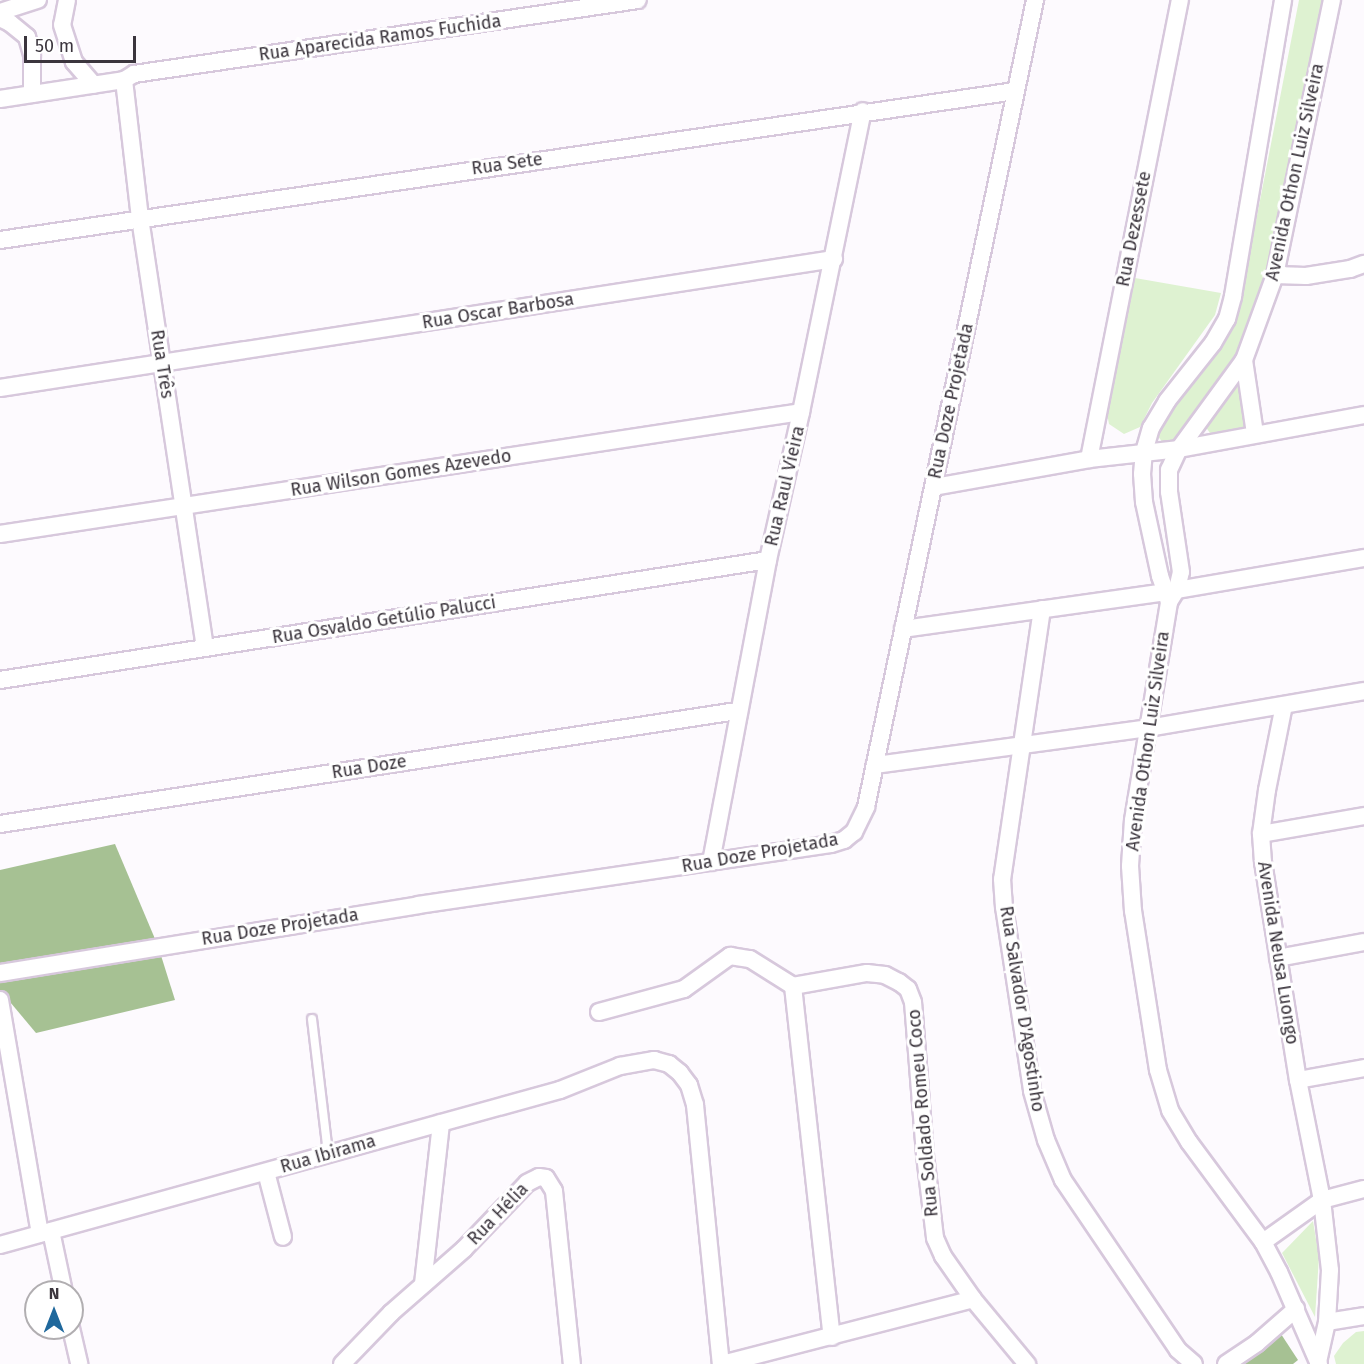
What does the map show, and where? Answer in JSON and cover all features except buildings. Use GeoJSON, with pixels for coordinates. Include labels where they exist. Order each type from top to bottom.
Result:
{"type":"FeatureCollection","features":[{"type":"Feature","properties":{"kind":"street"},"geometry":{"type":"LineString","coordinates":[[0,12],[38,0]]}},
{"type":"Feature","properties":{"kind":"street"},"geometry":{"type":"LineString","coordinates":[[67,0],[62,25],[74,62],[94,85]]}},
{"type":"Feature","properties":{"kind":"street","name":"Rua Aparecida Ramos Fuchida"},"geometry":{"type":"LineString","coordinates":[[0,99],[124,80],[134,74],[638,0]]}},
{"type":"Feature","properties":{"kind":"street","name":"Rua Doze Projetada"},"geometry":{"type":"LineString","coordinates":[[0,973],[407,907],[844,840],[861,822],[875,765],[1035,0]]}},
{"type":"Feature","properties":{"kind":"street","name":"Rua Dezessete"},"geometry":{"type":"LineString","coordinates":[[1089,459],[1180,0]]}},
{"type":"Feature","properties":{"kind":"street","name":"Avenida Othon Luiz Silveira"},"geometry":{"type":"LineString","coordinates":[[1170,594],[1144,502],[1142,474],[1144,452],[1151,428],[1167,401],[1213,343],[1227,319],[1233,296],[1283,0]]}},
{"type":"Feature","properties":{"kind":"street","name":"Avenida Othon Luiz Silveira"},"geometry":{"type":"LineString","coordinates":[[1319,1363],[1296,1309],[1263,1242],[1189,1142],[1170,1110],[1158,1070],[1133,911],[1130,866],[1133,820],[1170,594],[1181,572],[1169,492],[1169,470],[1179,449],[1244,360],[1275,275],[1332,0]]}},
{"type":"Feature","properties":{"kind":"street"},"geometry":{"type":"LineString","coordinates":[[0,18],[10,22],[27,37],[32,55],[32,94]]}},
{"type":"Feature","properties":{"kind":"street","name":"Rua Três"},"geometry":{"type":"LineString","coordinates":[[124,80],[140,218],[205,647]]}},
{"type":"Feature","properties":{"kind":"street","name":"Rua Sete"},"geometry":{"type":"LineString","coordinates":[[0,240],[863,111],[1015,91]]}},
{"type":"Feature","properties":{"kind":"street","name":"Rua Raul Vieira"},"geometry":{"type":"LineString","coordinates":[[711,862],[737,711],[834,259],[863,111]]}},
{"type":"Feature","properties":{"kind":"street","name":"Rua Oscar Barbosa"},"geometry":{"type":"LineString","coordinates":[[0,388],[834,259]]}},
{"type":"Feature","properties":{"kind":"street"},"geometry":{"type":"LineString","coordinates":[[1275,275],[1306,276],[1350,269],[1364,264]]}},
{"type":"Feature","properties":{"kind":"street"},"geometry":{"type":"LineString","coordinates":[[1244,360],[1255,434]]}},
{"type":"Feature","properties":{"kind":"street","name":"Rua Wilson Gomes Azevedo"},"geometry":{"type":"LineString","coordinates":[[0,534],[801,412]]}},
{"type":"Feature","properties":{"kind":"street"},"geometry":{"type":"LineString","coordinates":[[934,487],[1089,459],[1179,449],[1364,415]]}},
{"type":"Feature","properties":{"kind":"street"},"geometry":{"type":"LineString","coordinates":[[903,629],[1170,594],[1364,558]]}},
{"type":"Feature","properties":{"kind":"street","name":"Rua Osvaldo Getúlio Palucci"},"geometry":{"type":"LineString","coordinates":[[0,680],[768,560]]}},
{"type":"Feature","properties":{"kind":"street","name":"Rua Salvador D'Agostinho"},"geometry":{"type":"LineString","coordinates":[[1042,609],[1004,852],[1004,907],[1032,1091],[1046,1140],[1063,1180],[1178,1350],[1194,1364]]}},
{"type":"Feature","properties":{"kind":"street"},"geometry":{"type":"LineString","coordinates":[[875,765],[1023,742],[1148,728],[1364,691]]}},
{"type":"Feature","properties":{"kind":"street","name":"Avenida Neusa Luongo"},"geometry":{"type":"LineString","coordinates":[[1284,705],[1261,834],[1263,862],[1298,1080],[1322,1200],[1330,1270],[1327,1322],[1319,1363]]}},
{"type":"Feature","properties":{"kind":"street","name":"Rua Doze"},"geometry":{"type":"LineString","coordinates":[[0,824],[737,711]]}},
{"type":"Feature","properties":{"kind":"street"},"geometry":{"type":"LineString","coordinates":[[1261,834],[1364,816]]}},
{"type":"Feature","properties":{"kind":"street"},"geometry":{"type":"LineString","coordinates":[[1278,958],[1364,942]]}},
{"type":"Feature","properties":{"kind":"street"},"geometry":{"type":"LineString","coordinates":[[599,1012],[684,989],[730,956],[750,959],[793,986],[832,1337]]}},
{"type":"Feature","properties":{"kind":"street","name":"Rua Soldado Romeu Coco"},"geometry":{"type":"LineString","coordinates":[[793,986],[867,973],[885,975],[908,989],[913,1002],[925,1155],[935,1238],[943,1256],[973,1299],[1027,1364]]}},
{"type":"Feature","properties":{"kind":"street"},"geometry":{"type":"LineString","coordinates":[[0,1000],[45,1233],[60,1280]]}},
{"type":"Feature","properties":{"kind":"street","name":"Rua Ibirama"},"geometry":{"type":"LineString","coordinates":[[0,1245],[560,1090],[636,1061],[654,1060],[669,1064],[680,1073],[689,1085],[695,1105],[722,1364]]}},
{"type":"Feature","properties":{"kind":"street"},"geometry":{"type":"LineString","coordinates":[[1298,1080],[1364,1068]]}},
{"type":"Feature","properties":{"kind":"street"},"geometry":{"type":"LineString","coordinates":[[423,1284],[441,1123]]}},
{"type":"Feature","properties":{"kind":"street"},"geometry":{"type":"LineString","coordinates":[[266,1172],[283,1237]]}},
{"type":"Feature","properties":{"kind":"street","name":"Rua Hélia"},"geometry":{"type":"LineString","coordinates":[[342,1364],[423,1284],[464,1249],[527,1183],[539,1177],[546,1178],[554,1191],[572,1364]]}},
{"type":"Feature","properties":{"kind":"street"},"geometry":{"type":"LineString","coordinates":[[1263,1242],[1322,1200],[1364,1189]]}},
{"type":"Feature","properties":{"kind":"street"},"geometry":{"type":"LineString","coordinates":[[722,1364],[973,1299]]}},
{"type":"Feature","properties":{"kind":"street"},"geometry":{"type":"LineString","coordinates":[[1226,1364],[1257,1343],[1296,1309]]}},
{"type":"Feature","properties":{"kind":"street"},"geometry":{"type":"LineString","coordinates":[[1327,1322],[1364,1316]]}},
{"type":"Feature","properties":{"kind":"street"},"geometry":{"type":"LineString","coordinates":[[74,1340],[79,1364]]}},
{"type":"Feature","properties":{"kind":"lane"},"geometry":{"type":"LineString","coordinates":[[312,1019],[328,1154]]}},
{"type":"Feature","properties":{"kind":"green space"},"geometry":{"type":"Polygon","coordinates":[[[1299,0],[1323,0],[1268,272],[1238,356],[1176,440],[1163,443],[1157,435],[1165,413],[1232,320],[1247,267],[1299,0]]]}},
{"type":"Feature","properties":{"kind":"green space"},"geometry":{"type":"Polygon","coordinates":[[[1135,278],[1221,293],[1215,315],[1152,403],[1140,427],[1124,434],[1109,424],[1106,408],[1135,278]]]}},
{"type":"Feature","properties":{"kind":"green space"},"geometry":{"type":"Polygon","coordinates":[[[1236,383],[1242,384],[1247,424],[1244,427],[1210,433],[1205,426],[1236,383]]]}},
{"type":"Feature","properties":{"kind":"green space"},"geometry":{"type":"Polygon","coordinates":[[[115,844],[158,946],[175,1000],[36,1033],[0,990],[0,870],[115,844]]]}},
{"type":"Feature","properties":{"kind":"green space"},"geometry":{"type":"Polygon","coordinates":[[[1313,1221],[1319,1257],[1315,1317],[1282,1253],[1313,1221]]]}},
{"type":"Feature","properties":{"kind":"green space"},"geometry":{"type":"Polygon","coordinates":[[[1364,1331],[1364,1364],[1336,1364],[1334,1356],[1343,1343],[1356,1332],[1364,1331]]]}},
{"type":"Feature","properties":{"kind":"green space"},"geometry":{"type":"Polygon","coordinates":[[[1281,1334],[1298,1360],[1293,1364],[1241,1364],[1281,1334]]]}}]}
